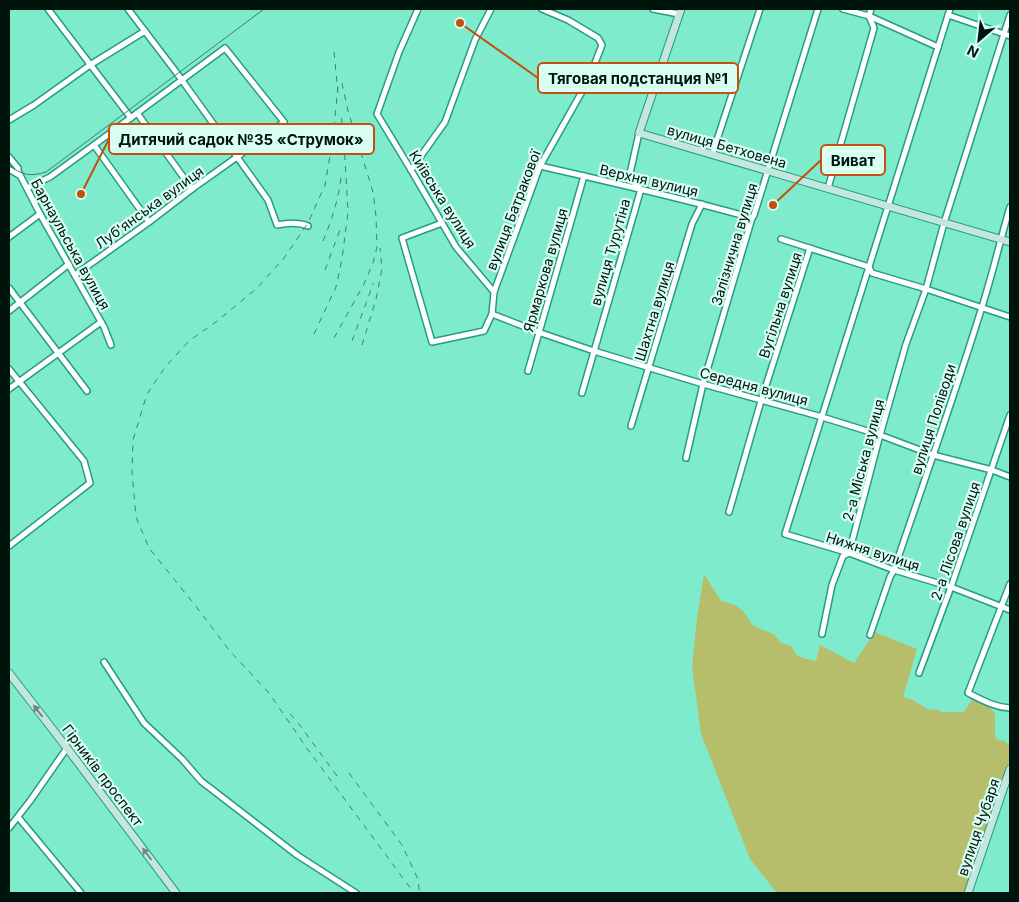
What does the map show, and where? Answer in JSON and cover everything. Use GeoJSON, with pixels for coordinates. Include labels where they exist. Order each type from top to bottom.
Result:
{"type":"FeatureCollection","features":[{"type":"Feature","properties":{"kind":"street"},"geometry":{"type":"LineString","coordinates":[[48,9],[131,118]]}},
{"type":"Feature","properties":{"kind":"street"},"geometry":{"type":"LineString","coordinates":[[128,9],[268,200],[277,225],[290,223],[308,226]]}},
{"type":"Feature","properties":{"kind":"street","name":"Київська вулиця"},"geometry":{"type":"LineString","coordinates":[[418,9],[399,52],[377,114],[456,247],[494,292]]}},
{"type":"Feature","properties":{"kind":"street"},"geometry":{"type":"LineString","coordinates":[[412,170],[445,122],[476,40],[491,9]]}},
{"type":"Feature","properties":{"kind":"street","name":"вулиця Батракової"},"geometry":{"type":"LineString","coordinates":[[492,314],[494,292],[540,166],[588,81],[602,45],[598,38],[568,20],[542,9]]}},
{"type":"Feature","properties":{"kind":"street"},"geometry":{"type":"LineString","coordinates":[[653,9],[680,12]]}},
{"type":"Feature","properties":{"kind":"street"},"geometry":{"type":"LineString","coordinates":[[712,155],[760,9]]}},
{"type":"Feature","properties":{"kind":"street","name":"Залізнична вулиця"},"geometry":{"type":"LineString","coordinates":[[686,458],[703,384],[752,218],[769,171],[818,9]]}},
{"type":"Feature","properties":{"kind":"street"},"geometry":{"type":"LineString","coordinates":[[843,9],[869,16],[938,48]]}},
{"type":"Feature","properties":{"kind":"street"},"geometry":{"type":"LineString","coordinates":[[828,188],[874,28],[869,16],[871,9]]}},
{"type":"Feature","properties":{"kind":"street","name":"вулиця Турутіна"},"geometry":{"type":"LineString","coordinates":[[582,393],[641,189],[629,178],[639,133],[680,12]]}},
{"type":"Feature","properties":{"kind":"street"},"geometry":{"type":"LineString","coordinates":[[822,417],[949,12],[1010,36]]}},
{"type":"Feature","properties":{"kind":"street"},"geometry":{"type":"LineString","coordinates":[[944,223],[1010,15]]}},
{"type":"Feature","properties":{"kind":"street"},"geometry":{"type":"LineString","coordinates":[[9,120],[34,105],[90,65],[145,31]]}},
{"type":"Feature","properties":{"kind":"street","name":"Луб'янська вулиця"},"geometry":{"type":"LineString","coordinates":[[75,275],[284,122],[224,48],[181,80]]}},
{"type":"Feature","properties":{"kind":"street"},"geometry":{"type":"LineString","coordinates":[[27,188],[50,177],[181,80]]}},
{"type":"Feature","properties":{"kind":"street"},"geometry":{"type":"LineString","coordinates":[[137,113],[192,189]]}},
{"type":"Feature","properties":{"kind":"street","name":"вулиця Бетховена"},"geometry":{"type":"LineString","coordinates":[[639,133],[1010,242]]}},
{"type":"Feature","properties":{"kind":"street"},"geometry":{"type":"LineString","coordinates":[[94,145],[149,222]]}},
{"type":"Feature","properties":{"kind":"street","name":"Барнаульська вулиця"},"geometry":{"type":"LineString","coordinates":[[9,157],[18,168],[40,214],[101,322],[111,345]]}},
{"type":"Feature","properties":{"kind":"street","name":"Верхня вулиця"},"geometry":{"type":"LineString","coordinates":[[540,166],[641,189],[752,218]]}},
{"type":"Feature","properties":{"kind":"street"},"geometry":{"type":"LineString","coordinates":[[9,170],[20,175]]}},
{"type":"Feature","properties":{"kind":"street","name":"Ярмаркова вулиця"},"geometry":{"type":"LineString","coordinates":[[528,371],[584,176]]}},
{"type":"Feature","properties":{"kind":"street","name":"Шахтна вулиця"},"geometry":{"type":"LineString","coordinates":[[631,426],[692,224],[702,204]]}},
{"type":"Feature","properties":{"kind":"street","name":"вулиця Поліводи"},"geometry":{"type":"LineString","coordinates":[[870,635],[894,570],[982,308],[1010,207]]}},
{"type":"Feature","properties":{"kind":"street"},"geometry":{"type":"LineString","coordinates":[[9,237],[40,214]]}},
{"type":"Feature","properties":{"kind":"street"},"geometry":{"type":"LineString","coordinates":[[442,223],[402,238],[432,342],[484,331],[492,314]]}},
{"type":"Feature","properties":{"kind":"street","name":"2-а Міська вулиця"},"geometry":{"type":"LineString","coordinates":[[822,634],[832,585],[843,556],[849,553],[906,344],[926,289],[944,223]]}},
{"type":"Feature","properties":{"kind":"street"},"geometry":{"type":"LineString","coordinates":[[781,239],[869,267],[872,273],[1010,317]]}},
{"type":"Feature","properties":{"kind":"street","name":"Вугільна вулиця"},"geometry":{"type":"LineString","coordinates":[[729,512],[761,400],[810,248]]}},
{"type":"Feature","properties":{"kind":"street"},"geometry":{"type":"LineString","coordinates":[[9,311],[69,264]]}},
{"type":"Feature","properties":{"kind":"street"},"geometry":{"type":"LineString","coordinates":[[9,288],[87,391]]}},
{"type":"Feature","properties":{"kind":"street","name":"Середня вулиця"},"geometry":{"type":"LineString","coordinates":[[492,314],[538,332],[648,368],[822,417],[880,435],[933,455],[992,470],[1010,477]]}},
{"type":"Feature","properties":{"kind":"street"},"geometry":{"type":"LineString","coordinates":[[9,388],[101,322]]}},
{"type":"Feature","properties":{"kind":"street"},"geometry":{"type":"LineString","coordinates":[[9,369],[84,461],[90,483],[9,546]]}},
{"type":"Feature","properties":{"kind":"street","name":"2-а Лісова вулиця"},"geometry":{"type":"LineString","coordinates":[[919,673],[951,588],[1010,415]]}},
{"type":"Feature","properties":{"kind":"street","name":"Нижня вулиця"},"geometry":{"type":"LineString","coordinates":[[822,417],[786,534],[849,553],[1010,610]]}},
{"type":"Feature","properties":{"kind":"street"},"geometry":{"type":"LineString","coordinates":[[1010,584],[968,694],[989,704],[1010,708]]}},
{"type":"Feature","properties":{"kind":"street"},"geometry":{"type":"LineString","coordinates":[[104,662],[144,723],[202,781],[297,854],[356,893]]}},
{"type":"Feature","properties":{"kind":"street","name":"Гірників проспект"},"geometry":{"type":"LineString","coordinates":[[9,673],[176,893]]}},
{"type":"Feature","properties":{"kind":"street"},"geometry":{"type":"LineString","coordinates":[[9,828],[67,748]]}},
{"type":"Feature","properties":{"kind":"street","name":"вулиця Чубаря"},"geometry":{"type":"LineString","coordinates":[[968,893],[1010,769]]}},
{"type":"Feature","properties":{"kind":"street"},"geometry":{"type":"LineString","coordinates":[[18,817],[81,893]]}},
{"type":"Feature","properties":{"kind":"green space"},"geometry":{"type":"Polygon","coordinates":[[[704,574],[721,601],[740,608],[752,625],[775,635],[781,643],[791,646],[797,655],[816,661],[820,645],[854,663],[875,632],[917,649],[903,697],[913,700],[929,710],[936,709],[943,712],[964,712],[972,700],[985,705],[995,713],[995,734],[997,740],[1004,741],[1009,745],[1010,759],[964,893],[777,893],[750,859],[701,734],[692,667],[704,574]]]}},
{"type":"Feature","properties":{"kind":"tram line"},"geometry":{"type":"LineString","coordinates":[[9,166],[27,174],[46,172],[264,9]]}},
{"type":"Feature","properties":{"kind":"railway"},"geometry":{"type":"LineString","coordinates":[[334,52],[338,93]]}},
{"type":"Feature","properties":{"kind":"railway"},"geometry":{"type":"LineString","coordinates":[[334,338],[364,284],[373,263],[377,247],[373,192],[348,111],[342,83]]}},
{"type":"Feature","properties":{"kind":"railway"},"geometry":{"type":"LineString","coordinates":[[338,86],[333,139],[325,185],[308,223],[284,258],[256,289],[216,322],[189,341],[166,366],[147,394],[133,440],[132,472],[136,517],[149,548],[229,650],[269,693],[306,747],[414,893]]}},
{"type":"Feature","properties":{"kind":"railway"},"geometry":{"type":"LineString","coordinates":[[314,334],[336,287],[342,259],[348,212],[341,113]]}},
{"type":"Feature","properties":{"kind":"railway"},"geometry":{"type":"LineString","coordinates":[[323,241],[334,210],[341,178]]}},
{"type":"Feature","properties":{"kind":"railway"},"geometry":{"type":"LineString","coordinates":[[325,270],[341,227]]}},
{"type":"Feature","properties":{"kind":"railway"},"geometry":{"type":"LineString","coordinates":[[362,345],[376,299],[382,269],[380,248]]}},
{"type":"Feature","properties":{"kind":"railway"},"geometry":{"type":"LineString","coordinates":[[352,341],[373,283]]}},
{"type":"Feature","properties":{"kind":"railway"},"geometry":{"type":"LineString","coordinates":[[290,714],[337,776]]}},
{"type":"Feature","properties":{"kind":"railway"},"geometry":{"type":"LineString","coordinates":[[349,773],[402,845],[417,877],[420,893]]}},
{"type":"Feature","properties":{"kind":"place","name":"Тяговая подстанция №1"},"geometry":{"type":"Point","coordinates":[460,23]}},
{"type":"Feature","properties":{"kind":"place","name":"Дитячий садок №35 «Струмок»"},"geometry":{"type":"Point","coordinates":[81,194]}},
{"type":"Feature","properties":{"kind":"place","name":"Виват"},"geometry":{"type":"Point","coordinates":[773,205]}}]}
